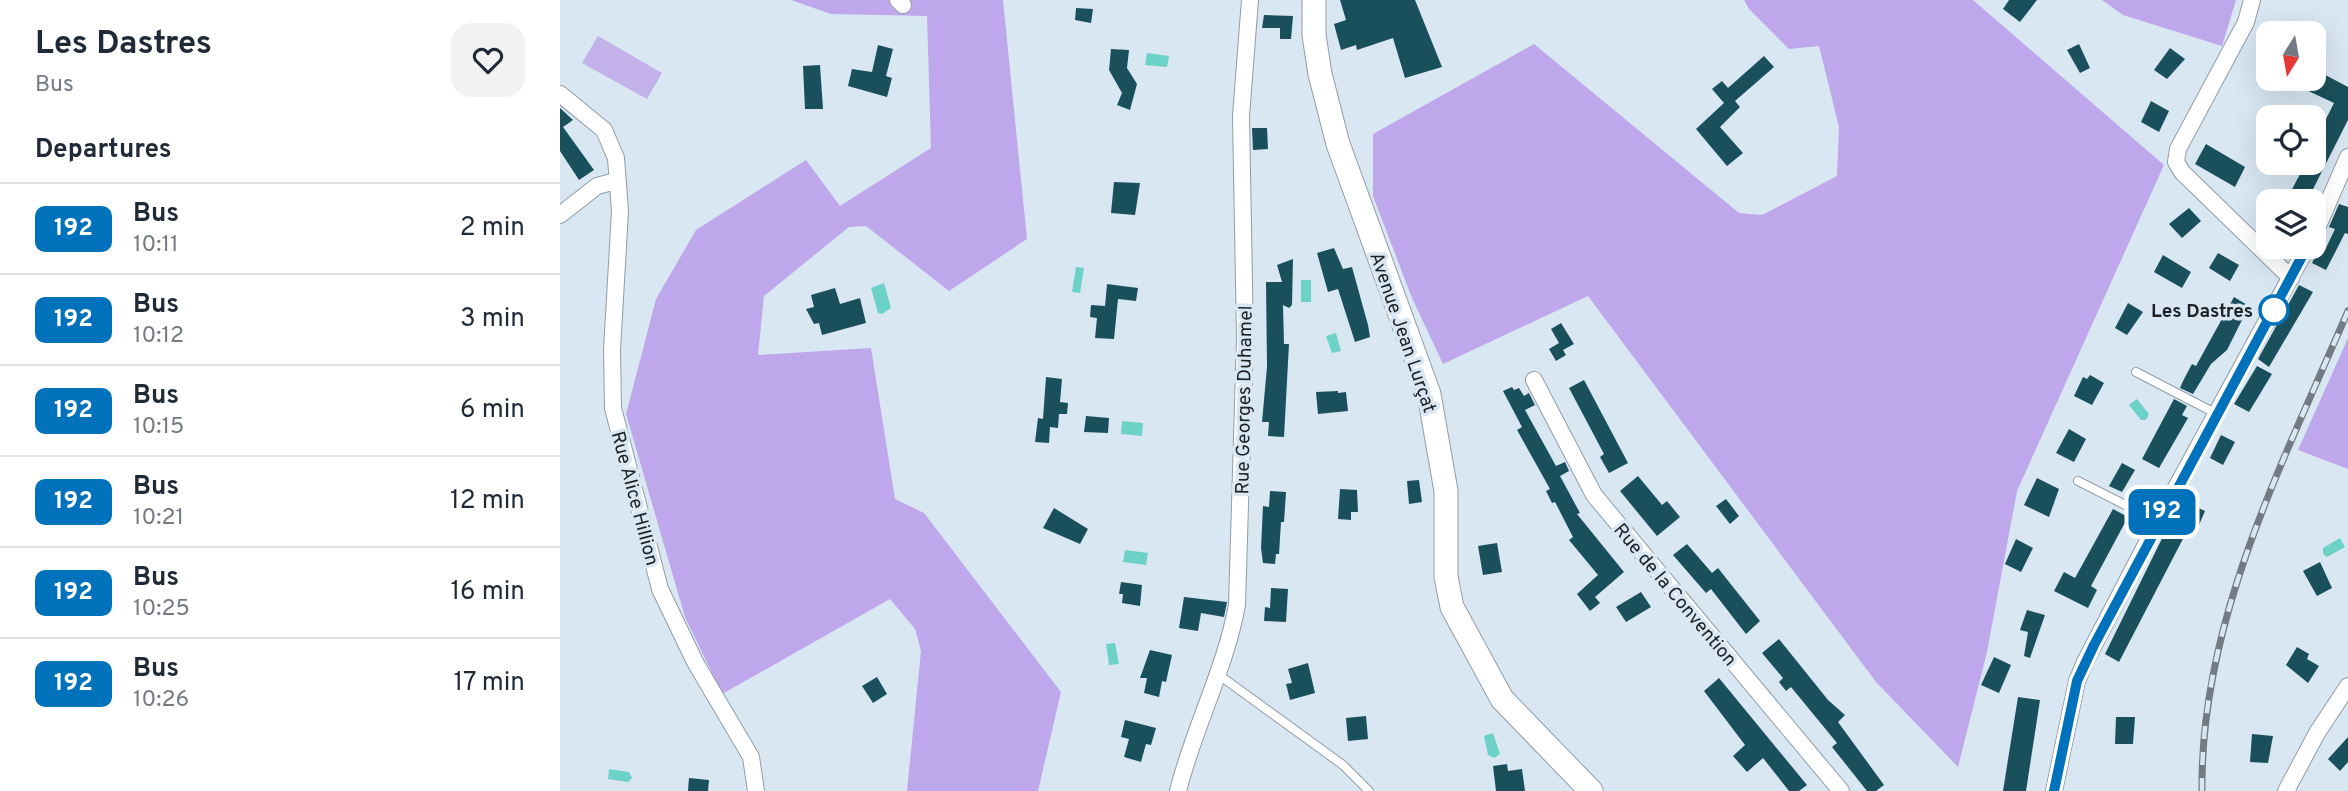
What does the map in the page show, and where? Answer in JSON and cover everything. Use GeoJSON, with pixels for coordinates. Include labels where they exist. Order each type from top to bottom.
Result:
{"type":"FeatureCollection","features":[{"type":"Feature","properties":{"kind":"main road","name":"Avenue Jean Lurçat"},"geometry":{"type":"LineString","coordinates":[[1314,0],[1314,35],[1320,74],[1338,144],[1429,394],[1446,491],[1446,577],[1452,607],[1502,699],[1591,791]]}},
{"type":"Feature","properties":{"kind":"street","name":"Rue Georges Duhamel"},"geometry":{"type":"LineString","coordinates":[[1178,791],[1203,710],[1219,675],[1231,638],[1237,592],[1245,338],[1241,116],[1250,0]]}},
{"type":"Feature","properties":{"kind":"street"},"geometry":{"type":"LineString","coordinates":[[2252,0],[2246,22],[2178,149],[2176,162],[2182,172],[2291,278]]}},
{"type":"Feature","properties":{"kind":"street","name":"Rue Alice Hillion"},"geometry":{"type":"LineString","coordinates":[[560,94],[604,130],[615,158],[620,211],[612,350],[613,408],[660,589],[695,662],[751,757],[756,791]]}},
{"type":"Feature","properties":{"kind":"street"},"geometry":{"type":"LineString","coordinates":[[2326,207],[2348,157]]}},
{"type":"Feature","properties":{"kind":"street"},"geometry":{"type":"LineString","coordinates":[[560,215],[597,187],[616,181]]}},
{"type":"Feature","properties":{"kind":"street"},"geometry":{"type":"LineString","coordinates":[[2054,791],[2077,681],[2157,522],[2301,259]]}},
{"type":"Feature","properties":{"kind":"street","name":"Rue de la Convention"},"geometry":{"type":"LineString","coordinates":[[1534,380],[1594,495],[1841,791]]}},
{"type":"Feature","properties":{"kind":"street"},"geometry":{"type":"LineString","coordinates":[[2286,791],[2317,733],[2348,686]]}},
{"type":"Feature","properties":{"kind":"lane"},"geometry":{"type":"LineString","coordinates":[[2136,372],[2217,414]]}},
{"type":"Feature","properties":{"kind":"lane"},"geometry":{"type":"LineString","coordinates":[[2077,481],[2157,522]]}},
{"type":"Feature","properties":{"kind":"lane"},"geometry":{"type":"LineString","coordinates":[[1219,675],[1343,765],[1369,791]]}},
{"type":"Feature","properties":{"kind":"shaded area"},"geometry":{"type":"Polygon","coordinates":[[[791,0],[1003,0],[1027,239],[949,291],[866,226],[849,227],[764,296],[758,355],[871,348],[895,499],[924,513],[1061,692],[1038,791],[907,791],[921,651],[915,629],[890,599],[722,694],[685,617],[626,414],[656,299],[696,230],[806,160],[840,206],[931,148],[927,16],[831,14],[791,0]]]}},
{"type":"Feature","properties":{"kind":"shaded area"},"geometry":{"type":"Polygon","coordinates":[[[1744,0],[1973,0],[2164,165],[2017,491],[1987,652],[1958,767],[1876,682],[1588,296],[1443,364],[1412,298],[1373,196],[1373,134],[1534,44],[1739,213],[1762,215],[1837,176],[1839,127],[1819,46],[1789,49],[1749,9],[1744,0]]]}},
{"type":"Feature","properties":{"kind":"shaded area"},"geometry":{"type":"Polygon","coordinates":[[[2102,0],[2236,0],[2222,46],[2123,15],[2102,0]]]}},
{"type":"Feature","properties":{"kind":"shaded area"},"geometry":{"type":"Polygon","coordinates":[[[598,36],[662,73],[647,99],[582,63],[598,36]]]}},
{"type":"Feature","properties":{"kind":"shaded area"},"geometry":{"type":"Polygon","coordinates":[[[1147,53],[1169,56],[1167,67],[1145,65],[1147,53]]]}},
{"type":"Feature","properties":{"kind":"shaded area"},"geometry":{"type":"Polygon","coordinates":[[[1076,267],[1084,268],[1080,293],[1072,292],[1076,267]]]}},
{"type":"Feature","properties":{"kind":"shaded area"},"geometry":{"type":"Polygon","coordinates":[[[1301,280],[1311,280],[1311,302],[1301,302],[1301,280]]]}},
{"type":"Feature","properties":{"kind":"shaded area"},"geometry":{"type":"Polygon","coordinates":[[[884,283],[891,308],[882,314],[878,313],[871,288],[884,283]]]}},
{"type":"Feature","properties":{"kind":"shaded area"},"geometry":{"type":"Polygon","coordinates":[[[1336,333],[1341,351],[1332,353],[1326,336],[1336,333]]]}},
{"type":"Feature","properties":{"kind":"shaded area"},"geometry":{"type":"Polygon","coordinates":[[[2348,338],[2348,469],[2298,450],[2348,338]]]}},
{"type":"Feature","properties":{"kind":"shaded area"},"geometry":{"type":"Polygon","coordinates":[[[2137,399],[2149,414],[2146,420],[2141,420],[2129,405],[2137,399]]]}},
{"type":"Feature","properties":{"kind":"shaded area"},"geometry":{"type":"Polygon","coordinates":[[[1122,421],[1143,423],[1142,436],[1121,434],[1122,421]]]}},
{"type":"Feature","properties":{"kind":"shaded area"},"geometry":{"type":"Polygon","coordinates":[[[2340,538],[2345,547],[2327,557],[2323,554],[2323,548],[2340,538]]]}},
{"type":"Feature","properties":{"kind":"shaded area"},"geometry":{"type":"Polygon","coordinates":[[[1125,550],[1148,553],[1146,565],[1123,562],[1125,550]]]}},
{"type":"Feature","properties":{"kind":"shaded area"},"geometry":{"type":"Polygon","coordinates":[[[1115,643],[1119,664],[1109,665],[1106,644],[1115,643]]]}},
{"type":"Feature","properties":{"kind":"shaded area"},"geometry":{"type":"Polygon","coordinates":[[[1493,733],[1500,754],[1494,758],[1488,755],[1484,736],[1493,733]]]}},
{"type":"Feature","properties":{"kind":"shaded area"},"geometry":{"type":"Polygon","coordinates":[[[609,769],[629,772],[632,778],[628,782],[608,779],[609,769]]]}},
{"type":"Feature","properties":{"kind":"building"},"geometry":{"type":"Polygon","coordinates":[[[1340,0],[1415,0],[1442,67],[1405,78],[1393,38],[1357,50],[1356,45],[1341,50],[1334,24],[1346,20],[1340,0]]]}},
{"type":"Feature","properties":{"kind":"building"},"geometry":{"type":"Polygon","coordinates":[[[2009,0],[2037,0],[2020,22],[2003,9],[2009,0]]]}},
{"type":"Feature","properties":{"kind":"building"},"geometry":{"type":"Polygon","coordinates":[[[1076,8],[1093,9],[1091,23],[1075,20],[1076,8]]]}},
{"type":"Feature","properties":{"kind":"building"},"geometry":{"type":"Polygon","coordinates":[[[1264,15],[1293,16],[1291,39],[1280,39],[1280,28],[1262,28],[1264,15]]]}},
{"type":"Feature","properties":{"kind":"building"},"geometry":{"type":"Polygon","coordinates":[[[2079,44],[2090,68],[2080,73],[2067,50],[2079,44]]]}},
{"type":"Feature","properties":{"kind":"building"},"geometry":{"type":"Polygon","coordinates":[[[878,45],[893,49],[886,76],[892,78],[887,97],[848,86],[852,69],[872,72],[878,45]]]}},
{"type":"Feature","properties":{"kind":"building"},"geometry":{"type":"Polygon","coordinates":[[[2170,48],[2185,59],[2167,79],[2154,70],[2170,48]]]}},
{"type":"Feature","properties":{"kind":"building"},"geometry":{"type":"Polygon","coordinates":[[[1111,49],[1129,50],[1127,68],[1137,84],[1130,110],[1117,105],[1122,93],[1109,70],[1111,49]]]}},
{"type":"Feature","properties":{"kind":"building"},"geometry":{"type":"Polygon","coordinates":[[[1764,56],[1774,67],[1735,101],[1740,107],[1720,127],[1743,153],[1727,166],[1696,129],[1724,103],[1712,89],[1722,81],[1728,88],[1764,56]]]}},
{"type":"Feature","properties":{"kind":"building"},"geometry":{"type":"Polygon","coordinates":[[[820,65],[823,109],[805,109],[803,66],[820,65]]]}},
{"type":"Feature","properties":{"kind":"building"},"geometry":{"type":"Polygon","coordinates":[[[2326,75],[2348,87],[2348,120],[2326,163],[2326,119],[2334,103],[2308,91],[2326,91],[2326,75]]]}},
{"type":"Feature","properties":{"kind":"building"},"geometry":{"type":"Polygon","coordinates":[[[2151,101],[2169,111],[2159,132],[2141,122],[2151,101]]]}},
{"type":"Feature","properties":{"kind":"building"},"geometry":{"type":"Polygon","coordinates":[[[560,108],[573,120],[563,127],[594,170],[579,180],[560,151],[560,108]]]}},
{"type":"Feature","properties":{"kind":"building"},"geometry":{"type":"Polygon","coordinates":[[[1252,128],[1267,128],[1268,149],[1253,150],[1252,128]]]}},
{"type":"Feature","properties":{"kind":"building"},"geometry":{"type":"Polygon","coordinates":[[[2206,144],[2245,167],[2235,187],[2195,164],[2206,144]]]}},
{"type":"Feature","properties":{"kind":"building"},"geometry":{"type":"Polygon","coordinates":[[[2300,175],[2320,175],[2313,189],[2292,189],[2300,175]]]}},
{"type":"Feature","properties":{"kind":"building"},"geometry":{"type":"Polygon","coordinates":[[[1114,182],[1140,183],[1135,215],[1111,213],[1114,182]]]}},
{"type":"Feature","properties":{"kind":"building"},"geometry":{"type":"Polygon","coordinates":[[[2339,204],[2348,207],[2348,234],[2345,233],[2326,270],[2312,263],[2314,259],[2326,259],[2326,248],[2335,229],[2329,227],[2339,204]]]}},
{"type":"Feature","properties":{"kind":"building"},"geometry":{"type":"Polygon","coordinates":[[[2189,208],[2201,221],[2182,238],[2169,224],[2189,208]]]}},
{"type":"Feature","properties":{"kind":"building"},"geometry":{"type":"Polygon","coordinates":[[[1334,248],[1343,269],[1352,267],[1368,325],[1370,337],[1355,342],[1338,289],[1328,292],[1317,253],[1334,248]]]}},
{"type":"Feature","properties":{"kind":"building"},"geometry":{"type":"Polygon","coordinates":[[[2218,253],[2239,265],[2230,281],[2209,268],[2218,253]]]}},
{"type":"Feature","properties":{"kind":"building"},"geometry":{"type":"Polygon","coordinates":[[[2163,255],[2191,272],[2182,288],[2154,272],[2163,255]]]}},
{"type":"Feature","properties":{"kind":"building"},"geometry":{"type":"Polygon","coordinates":[[[1293,259],[1292,305],[1289,308],[1283,305],[1284,344],[1289,344],[1284,437],[1268,436],[1269,422],[1262,422],[1267,367],[1266,282],[1282,282],[1277,265],[1293,259]]]}},
{"type":"Feature","properties":{"kind":"building"},"geometry":{"type":"Polygon","coordinates":[[[1107,284],[1138,288],[1136,301],[1118,299],[1114,339],[1095,338],[1097,318],[1090,317],[1091,305],[1105,306],[1107,284]]]}},
{"type":"Feature","properties":{"kind":"building"},"geometry":{"type":"Polygon","coordinates":[[[2299,285],[2313,292],[2269,367],[2258,359],[2299,285]]]}},
{"type":"Feature","properties":{"kind":"building"},"geometry":{"type":"Polygon","coordinates":[[[835,288],[840,304],[860,298],[866,323],[822,335],[819,323],[814,324],[806,309],[814,307],[811,295],[835,288]]]}},
{"type":"Feature","properties":{"kind":"building"},"geometry":{"type":"Polygon","coordinates":[[[2234,297],[2249,306],[2227,350],[2211,364],[2193,394],[2180,388],[2192,364],[2196,366],[2234,297]]]}},
{"type":"Feature","properties":{"kind":"building"},"geometry":{"type":"Polygon","coordinates":[[[2128,303],[2143,312],[2127,335],[2115,328],[2128,303]]]}},
{"type":"Feature","properties":{"kind":"building"},"geometry":{"type":"Polygon","coordinates":[[[1561,323],[1574,344],[1563,350],[1566,355],[1556,361],[1549,349],[1559,343],[1551,329],[1561,323]]]}},
{"type":"Feature","properties":{"kind":"building"},"geometry":{"type":"Polygon","coordinates":[[[2257,366],[2272,374],[2249,412],[2234,404],[2257,366]]]}},
{"type":"Feature","properties":{"kind":"building"},"geometry":{"type":"Polygon","coordinates":[[[2090,375],[2104,383],[2092,405],[2074,396],[2083,377],[2087,379],[2090,375]]]}},
{"type":"Feature","properties":{"kind":"building"},"geometry":{"type":"Polygon","coordinates":[[[1046,377],[1062,379],[1060,402],[1068,403],[1067,414],[1059,414],[1058,428],[1050,427],[1049,443],[1035,442],[1038,418],[1043,419],[1046,377]]]}},
{"type":"Feature","properties":{"kind":"building"},"geometry":{"type":"Polygon","coordinates":[[[1584,380],[1628,463],[1609,473],[1600,457],[1604,454],[1569,388],[1584,380]]]}},
{"type":"Feature","properties":{"kind":"building"},"geometry":{"type":"Polygon","coordinates":[[[1512,387],[1514,390],[1519,388],[1524,396],[1529,393],[1535,405],[1525,410],[1556,466],[1565,462],[1569,471],[1560,476],[1580,513],[1577,514],[1624,572],[1595,597],[1600,603],[1590,611],[1577,594],[1598,575],[1569,540],[1573,537],[1555,502],[1552,503],[1546,491],[1550,489],[1517,430],[1522,427],[1503,391],[1512,387]]]}},
{"type":"Feature","properties":{"kind":"building"},"geometry":{"type":"Polygon","coordinates":[[[1316,392],[1346,392],[1348,411],[1318,414],[1316,392]]]}},
{"type":"Feature","properties":{"kind":"building"},"geometry":{"type":"Polygon","coordinates":[[[2174,399],[2187,406],[2182,415],[2188,418],[2159,468],[2142,459],[2174,399]]]}},
{"type":"Feature","properties":{"kind":"building"},"geometry":{"type":"Polygon","coordinates":[[[1086,416],[1109,418],[1108,433],[1084,432],[1086,416]]]}},
{"type":"Feature","properties":{"kind":"building"},"geometry":{"type":"Polygon","coordinates":[[[2069,429],[2086,439],[2074,462],[2056,453],[2069,429]]]}},
{"type":"Feature","properties":{"kind":"building"},"geometry":{"type":"Polygon","coordinates":[[[2221,435],[2235,442],[2223,465],[2210,458],[2221,435]]]}},
{"type":"Feature","properties":{"kind":"building"},"geometry":{"type":"Polygon","coordinates":[[[2122,463],[2135,470],[2122,492],[2109,486],[2122,463]]]}},
{"type":"Feature","properties":{"kind":"building"},"geometry":{"type":"Polygon","coordinates":[[[1638,476],[1662,505],[1667,501],[1680,517],[1657,536],[1620,491],[1638,476]]]}},
{"type":"Feature","properties":{"kind":"building"},"geometry":{"type":"Polygon","coordinates":[[[2037,478],[2059,489],[2049,517],[2024,505],[2037,478]]]}},
{"type":"Feature","properties":{"kind":"building"},"geometry":{"type":"Polygon","coordinates":[[[1419,480],[1422,502],[1409,504],[1407,481],[1419,480]]]}},
{"type":"Feature","properties":{"kind":"building"},"geometry":{"type":"Polygon","coordinates":[[[1340,489],[1357,490],[1358,512],[1351,512],[1351,520],[1338,519],[1340,489]]]}},
{"type":"Feature","properties":{"kind":"building"},"geometry":{"type":"Polygon","coordinates":[[[1270,491],[1286,492],[1284,522],[1281,522],[1279,554],[1276,554],[1275,564],[1263,563],[1261,548],[1263,506],[1269,507],[1270,491]]]}},
{"type":"Feature","properties":{"kind":"building"},"geometry":{"type":"Polygon","coordinates":[[[1726,499],[1739,516],[1730,524],[1716,506],[1726,499]]]}},
{"type":"Feature","properties":{"kind":"building"},"geometry":{"type":"Polygon","coordinates":[[[2181,500],[2205,511],[2199,525],[2194,523],[2188,534],[2186,533],[2119,662],[2105,654],[2181,500]]]}},
{"type":"Feature","properties":{"kind":"building"},"geometry":{"type":"Polygon","coordinates":[[[1054,508],[1088,529],[1080,544],[1043,528],[1054,508]]]}},
{"type":"Feature","properties":{"kind":"building"},"geometry":{"type":"Polygon","coordinates":[[[2113,509],[2128,517],[2091,586],[2097,590],[2088,608],[2054,591],[2064,572],[2075,578],[2113,509]]]}},
{"type":"Feature","properties":{"kind":"building"},"geometry":{"type":"Polygon","coordinates":[[[2016,539],[2033,548],[2021,572],[2005,564],[2016,539]]]}},
{"type":"Feature","properties":{"kind":"building"},"geometry":{"type":"Polygon","coordinates":[[[1497,543],[1502,572],[1483,575],[1478,546],[1497,543]]]}},
{"type":"Feature","properties":{"kind":"building"},"geometry":{"type":"Polygon","coordinates":[[[1687,544],[1712,573],[1718,568],[1760,621],[1746,634],[1711,589],[1706,593],[1673,555],[1687,544]]]}},
{"type":"Feature","properties":{"kind":"building"},"geometry":{"type":"Polygon","coordinates":[[[2320,562],[2332,588],[2317,596],[2303,571],[2320,562]]]}},
{"type":"Feature","properties":{"kind":"building"},"geometry":{"type":"Polygon","coordinates":[[[1121,582],[1142,585],[1140,606],[1122,603],[1123,594],[1119,594],[1121,582]]]}},
{"type":"Feature","properties":{"kind":"building"},"geometry":{"type":"Polygon","coordinates":[[[1271,588],[1288,589],[1286,622],[1264,621],[1265,607],[1270,608],[1271,588]]]}},
{"type":"Feature","properties":{"kind":"building"},"geometry":{"type":"Polygon","coordinates":[[[1641,592],[1651,607],[1626,622],[1616,607],[1641,592]]]}},
{"type":"Feature","properties":{"kind":"building"},"geometry":{"type":"Polygon","coordinates":[[[1184,597],[1227,602],[1224,617],[1201,613],[1198,631],[1179,628],[1184,597]]]}},
{"type":"Feature","properties":{"kind":"building"},"geometry":{"type":"Polygon","coordinates":[[[2027,610],[2045,615],[2030,658],[2024,656],[2028,632],[2020,630],[2027,610]]]}},
{"type":"Feature","properties":{"kind":"building"},"geometry":{"type":"Polygon","coordinates":[[[1779,639],[1828,700],[1845,715],[1838,722],[1884,785],[1876,791],[1867,791],[1832,747],[1837,743],[1791,687],[1786,691],[1779,682],[1783,678],[1762,653],[1779,639]]]}},
{"type":"Feature","properties":{"kind":"building"},"geometry":{"type":"Polygon","coordinates":[[[2297,647],[2309,654],[2307,659],[2319,666],[2308,683],[2286,665],[2297,647]]]}},
{"type":"Feature","properties":{"kind":"building"},"geometry":{"type":"Polygon","coordinates":[[[1150,650],[1172,655],[1166,682],[1162,681],[1159,697],[1144,693],[1147,678],[1140,678],[1150,650]]]}},
{"type":"Feature","properties":{"kind":"building"},"geometry":{"type":"Polygon","coordinates":[[[1994,657],[2011,665],[1999,693],[1981,685],[1994,657]]]}},
{"type":"Feature","properties":{"kind":"building"},"geometry":{"type":"Polygon","coordinates":[[[1308,663],[1315,693],[1290,700],[1286,684],[1292,683],[1288,669],[1308,663]]]}},
{"type":"Feature","properties":{"kind":"building"},"geometry":{"type":"Polygon","coordinates":[[[877,677],[887,694],[873,703],[862,686],[877,677]]]}},
{"type":"Feature","properties":{"kind":"building"},"geometry":{"type":"Polygon","coordinates":[[[1719,678],[1807,785],[1799,791],[1789,791],[1763,758],[1747,772],[1733,756],[1745,745],[1704,691],[1719,678]]]}},
{"type":"Feature","properties":{"kind":"building"},"geometry":{"type":"Polygon","coordinates":[[[2018,697],[2040,700],[2026,791],[2003,791],[2018,697]]]}},
{"type":"Feature","properties":{"kind":"building"},"geometry":{"type":"Polygon","coordinates":[[[1366,716],[1368,739],[1348,741],[1346,718],[1366,716]]]}},
{"type":"Feature","properties":{"kind":"building"},"geometry":{"type":"Polygon","coordinates":[[[2116,717],[2135,717],[2133,744],[2115,744],[2116,717]]]}},
{"type":"Feature","properties":{"kind":"building"},"geometry":{"type":"Polygon","coordinates":[[[1125,720],[1156,728],[1151,745],[1146,744],[1141,762],[1124,757],[1129,739],[1121,737],[1125,720]]]}},
{"type":"Feature","properties":{"kind":"building"},"geometry":{"type":"Polygon","coordinates":[[[2252,734],[2273,736],[2268,763],[2250,762],[2252,734]]]}},
{"type":"Feature","properties":{"kind":"building"},"geometry":{"type":"Polygon","coordinates":[[[2348,737],[2348,762],[2340,771],[2328,759],[2348,737]]]}},
{"type":"Feature","properties":{"kind":"building"},"geometry":{"type":"Polygon","coordinates":[[[1507,764],[1508,771],[1522,769],[1525,791],[1496,791],[1493,766],[1507,764]]]}},
{"type":"Feature","properties":{"kind":"building"},"geometry":{"type":"Polygon","coordinates":[[[689,778],[709,780],[708,791],[688,791],[689,778]]]}},
{"type":"Feature","properties":{"kind":"railway"},"geometry":{"type":"LineString","coordinates":[[2202,791],[2205,728],[2215,666],[2230,604],[2273,485],[2348,311]]}},
{"type":"Feature","properties":{"kind":"bus line","name":"192"},"geometry":{"type":"LineString","coordinates":[[2054,791],[2077,681],[2118,596],[2301,259]]}},
{"type":"Feature","properties":{"kind":"place","name":"Les Dastres"},"geometry":{"type":"Point","coordinates":[2274,310]}}]}
